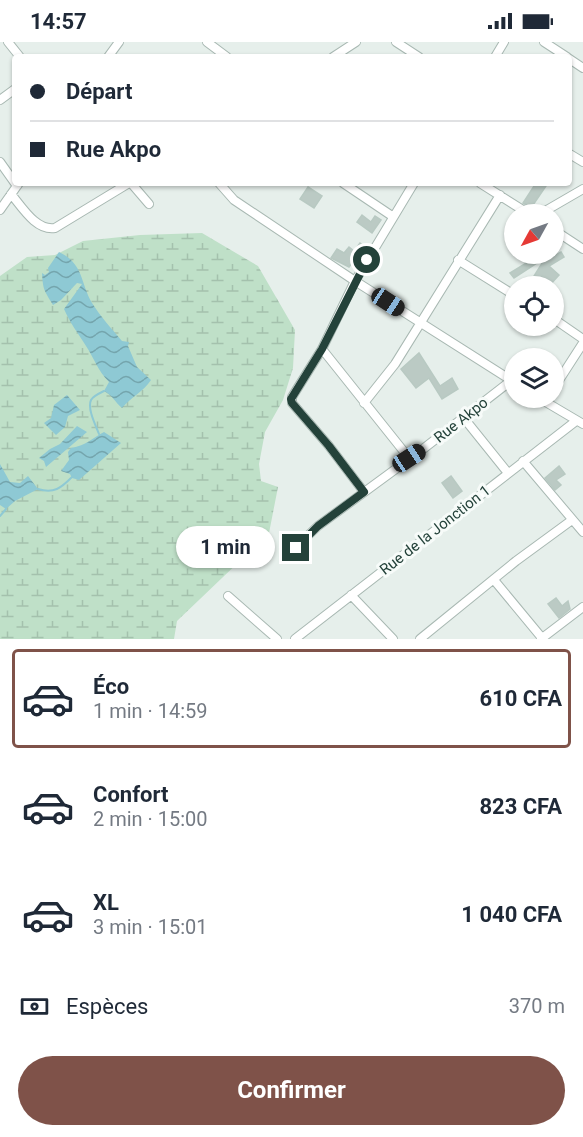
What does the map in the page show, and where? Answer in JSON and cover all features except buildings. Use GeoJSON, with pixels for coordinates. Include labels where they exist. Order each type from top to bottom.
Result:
{"type":"FeatureCollection","features":[{"type":"Feature","properties":{"kind":"street"},"geometry":{"type":"LineString","coordinates":[[8,42],[18,54]]}},
{"type":"Feature","properties":{"kind":"street"},"geometry":{"type":"LineString","coordinates":[[338,54],[356,42]]}},
{"type":"Feature","properties":{"kind":"street"},"geometry":{"type":"LineString","coordinates":[[396,42],[414,54]]}},
{"type":"Feature","properties":{"kind":"street"},"geometry":{"type":"LineString","coordinates":[[544,42],[562,54]]}},
{"type":"Feature","properties":{"kind":"street"},"geometry":{"type":"LineString","coordinates":[[213,43],[224,54]]}},
{"type":"Feature","properties":{"kind":"street"},"geometry":{"type":"LineString","coordinates":[[0,100],[12,90]]}},
{"type":"Feature","properties":{"kind":"street"},"geometry":{"type":"LineString","coordinates":[[0,162],[12,177]]}},
{"type":"Feature","properties":{"kind":"street"},"geometry":{"type":"LineString","coordinates":[[0,210],[17,186]]}},
{"type":"Feature","properties":{"kind":"street"},"geometry":{"type":"LineString","coordinates":[[11,194],[37,223],[47,229],[54,228],[125,186]]}},
{"type":"Feature","properties":{"kind":"street"},"geometry":{"type":"LineString","coordinates":[[133,186],[149,204]]}},
{"type":"Feature","properties":{"kind":"street"},"geometry":{"type":"LineString","coordinates":[[222,186],[234,200],[420,323],[504,375]]}},
{"type":"Feature","properties":{"kind":"street"},"geometry":{"type":"LineString","coordinates":[[347,186],[392,216]]}},
{"type":"Feature","properties":{"kind":"street"},"geometry":{"type":"LineString","coordinates":[[364,492],[292,403],[292,397],[322,349],[355,280],[412,186]]}},
{"type":"Feature","properties":{"kind":"street"},"geometry":{"type":"LineString","coordinates":[[485,186],[514,204]]}},
{"type":"Feature","properties":{"kind":"street"},"geometry":{"type":"LineString","coordinates":[[557,204],[583,189]]}},
{"type":"Feature","properties":{"kind":"street"},"geometry":{"type":"LineString","coordinates":[[364,403],[394,364],[500,195]]}},
{"type":"Feature","properties":{"kind":"street"},"geometry":{"type":"LineString","coordinates":[[564,237],[583,249]]}},
{"type":"Feature","properties":{"kind":"street"},"geometry":{"type":"LineString","coordinates":[[458,260],[504,289]]}},
{"type":"Feature","properties":{"kind":"street"},"geometry":{"type":"LineString","coordinates":[[564,327],[583,339]]}},
{"type":"Feature","properties":{"kind":"street"},"geometry":{"type":"LineString","coordinates":[[564,372],[583,343]]}},
{"type":"Feature","properties":{"kind":"street"},"geometry":{"type":"LineString","coordinates":[[322,349],[409,458]]}},
{"type":"Feature","properties":{"kind":"street","name":"Rue Akpo"},"geometry":{"type":"LineString","coordinates":[[296,548],[318,526],[504,388]]}},
{"type":"Feature","properties":{"kind":"street"},"geometry":{"type":"LineString","coordinates":[[558,408],[579,422]]}},
{"type":"Feature","properties":{"kind":"street"},"geometry":{"type":"LineString","coordinates":[[464,417],[508,473]]}},
{"type":"Feature","properties":{"kind":"street","name":"Rue de la Jonction 1"},"geometry":{"type":"LineString","coordinates":[[295,639],[523,461],[579,422]]}},
{"type":"Feature","properties":{"kind":"street"},"geometry":{"type":"LineString","coordinates":[[523,461],[583,532]]}},
{"type":"Feature","properties":{"kind":"street"},"geometry":{"type":"LineString","coordinates":[[420,639],[572,520]]}},
{"type":"Feature","properties":{"kind":"street"},"geometry":{"type":"LineString","coordinates":[[494,580],[541,639],[583,607]]}},
{"type":"Feature","properties":{"kind":"street"},"geometry":{"type":"LineString","coordinates":[[228,596],[267,636],[277,639]]}},
{"type":"Feature","properties":{"kind":"street"},"geometry":{"type":"LineString","coordinates":[[351,596],[393,639]]}},
{"type":"Feature","properties":{"kind":"green space"},"geometry":{"type":"Polygon","coordinates":[[[202,233],[258,266],[295,330],[293,368],[283,400],[265,432],[259,464],[261,481],[278,487],[269,533],[177,621],[174,639],[0,639],[0,276],[27,257],[55,255],[83,241],[140,235],[202,233]]]}},
{"type":"Feature","properties":{"kind":"water"},"geometry":{"type":"Polygon","coordinates":[[[59,252],[73,262],[95,308],[122,341],[129,342],[128,346],[137,367],[151,380],[122,408],[104,391],[109,382],[64,309],[82,284],[77,283],[53,305],[44,290],[42,273],[45,275],[49,272],[48,268],[59,252]]]}},
{"type":"Feature","properties":{"kind":"water"},"geometry":{"type":"Polygon","coordinates":[[[67,395],[80,410],[68,416],[65,427],[56,435],[44,423],[51,418],[54,405],[67,395]]]}},
{"type":"Feature","properties":{"kind":"water"},"geometry":{"type":"Polygon","coordinates":[[[77,426],[87,432],[46,467],[44,461],[39,458],[60,444],[77,426]]]}},
{"type":"Feature","properties":{"kind":"water"},"geometry":{"type":"Polygon","coordinates":[[[104,432],[121,443],[79,480],[61,471],[69,460],[68,452],[71,448],[104,432]]]}},
{"type":"Feature","properties":{"kind":"water"},"geometry":{"type":"Polygon","coordinates":[[[0,464],[10,482],[20,483],[28,476],[38,489],[15,501],[6,509],[0,505],[0,464]]]}},
{"type":"Feature","properties":{"kind":"waterway"},"geometry":{"type":"LineString","coordinates":[[99,434],[92,417],[90,404],[93,397],[104,391]]}},
{"type":"Feature","properties":{"kind":"waterway"},"geometry":{"type":"LineString","coordinates":[[38,489],[49,491],[57,489],[72,477]]}},
{"type":"Feature","properties":{"kind":"waterway"},"geometry":{"type":"LineString","coordinates":[[0,516],[6,509]]}},
{"type":"Feature","properties":{"kind":"route"},"geometry":{"type":"LineString","coordinates":[[296,548],[318,526],[364,492],[291,399],[322,349],[327,335],[367,260]]}}]}
